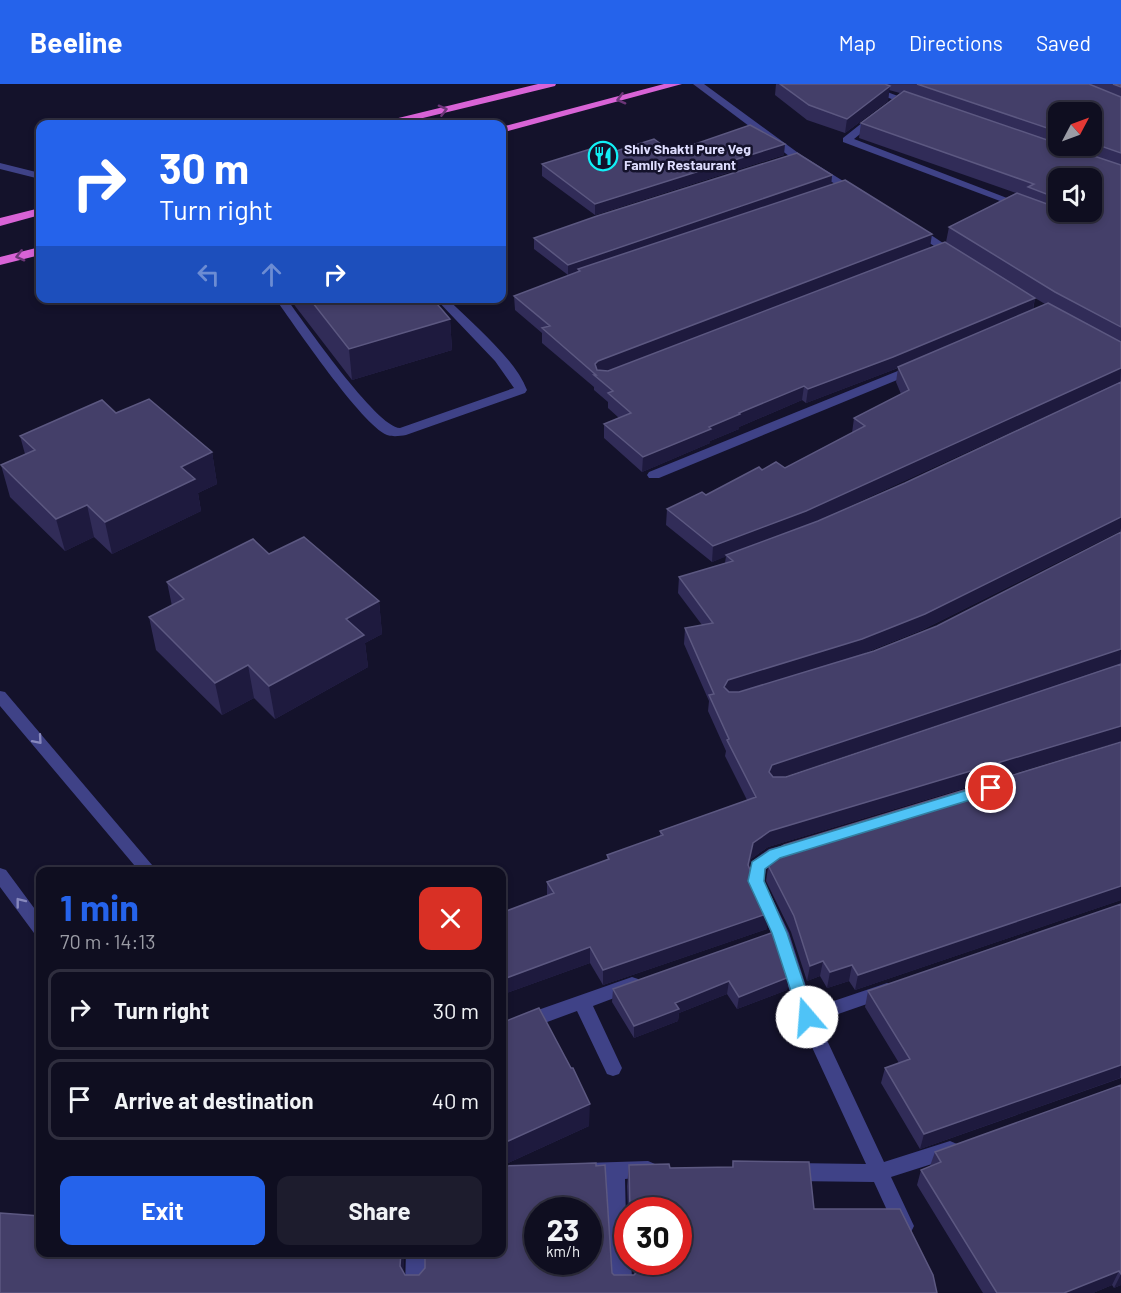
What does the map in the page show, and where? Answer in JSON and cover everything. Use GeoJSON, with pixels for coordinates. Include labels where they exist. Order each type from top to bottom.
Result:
{"type":"FeatureCollection","features":[{"type":"Feature","properties":{"kind":"highway"},"geometry":{"type":"LineString","coordinates":[[402,120],[551,84]]}},
{"type":"Feature","properties":{"kind":"highway"},"geometry":{"type":"LineString","coordinates":[[506,129],[677,84]]}},
{"type":"Feature","properties":{"kind":"highway"},"geometry":{"type":"LineString","coordinates":[[0,222],[36,213]]}},
{"type":"Feature","properties":{"kind":"highway"},"geometry":{"type":"LineString","coordinates":[[0,261],[36,252]]}},
{"type":"Feature","properties":{"kind":"street"},"geometry":{"type":"LineString","coordinates":[[698,84],[791,158],[841,188],[867,199]]}},
{"type":"Feature","properties":{"kind":"street"},"geometry":{"type":"LineString","coordinates":[[857,84],[891,106],[922,106]]}},
{"type":"Feature","properties":{"kind":"street"},"geometry":{"type":"LineString","coordinates":[[891,106],[847,140],[1037,211]]}},
{"type":"Feature","properties":{"kind":"street"},"geometry":{"type":"LineString","coordinates":[[0,166],[36,175]]}},
{"type":"Feature","properties":{"kind":"street"},"geometry":{"type":"LineString","coordinates":[[906,224],[939,250],[965,261]]}},
{"type":"Feature","properties":{"kind":"street"},"geometry":{"type":"LineString","coordinates":[[284,303],[342,381],[378,423],[391,432],[401,432],[520,390],[517,381],[491,350],[445,303]]}},
{"type":"Feature","properties":{"kind":"street"},"geometry":{"type":"LineString","coordinates":[[654,475],[929,362]]}},
{"type":"Feature","properties":{"kind":"street"},"geometry":{"type":"LineString","coordinates":[[0,696],[146,867]]}},
{"type":"Feature","properties":{"kind":"street"},"geometry":{"type":"LineString","coordinates":[[809,844],[775,854],[758,866],[756,881],[774,935],[807,1017],[912,1243]]}},
{"type":"Feature","properties":{"kind":"street"},"geometry":{"type":"LineString","coordinates":[[0,876],[36,923]]}},
{"type":"Feature","properties":{"kind":"street"},"geometry":{"type":"LineString","coordinates":[[506,1029],[648,979]]}},
{"type":"Feature","properties":{"kind":"street"},"geometry":{"type":"LineString","coordinates":[[807,1017],[908,982]]}},
{"type":"Feature","properties":{"kind":"street"},"geometry":{"type":"LineString","coordinates":[[582,1002],[613,1068]]}},
{"type":"Feature","properties":{"kind":"street"},"geometry":{"type":"LineString","coordinates":[[771,1171],[878,1173],[969,1143]]}},
{"type":"Feature","properties":{"kind":"street"},"geometry":{"type":"LineString","coordinates":[[561,1173],[664,1170]]}},
{"type":"Feature","properties":{"kind":"street"},"geometry":{"type":"LineString","coordinates":[[615,1171],[623,1293]]}},
{"type":"Feature","properties":{"kind":"street"},"geometry":{"type":"LineString","coordinates":[[415,1287],[416,1257]]}},
{"type":"Feature","properties":{"kind":"building"},"geometry":{"type":"Polygon","coordinates":[[[780,84],[885,84],[890,86],[847,119],[809,105],[780,84]]]}},
{"type":"Feature","properties":{"kind":"building"},"geometry":{"type":"Polygon","coordinates":[[[917,84],[1089,84],[1121,97],[1121,153],[1102,146],[1102,102],[1048,102],[1048,128],[917,84]]]}},
{"type":"Feature","properties":{"kind":"building"},"geometry":{"type":"Polygon","coordinates":[[[904,91],[1048,140],[1048,156],[1094,156],[1121,165],[1121,327],[1055,292],[949,227],[1017,193],[1048,204],[1048,222],[1102,222],[1102,168],[1048,168],[1048,195],[1028,187],[1034,184],[861,123],[904,91]]]}},
{"type":"Feature","properties":{"kind":"building"},"geometry":{"type":"Polygon","coordinates":[[[750,125],[785,144],[595,204],[542,164],[603,145],[613,152],[654,139],[672,152],[750,125]]]}},
{"type":"Feature","properties":{"kind":"building"},"geometry":{"type":"Polygon","coordinates":[[[797,153],[832,175],[568,265],[534,238],[597,216],[797,153]]]}},
{"type":"Feature","properties":{"kind":"building"},"geometry":{"type":"Polygon","coordinates":[[[845,180],[932,234],[598,361],[595,364],[597,370],[608,371],[945,242],[1035,298],[893,357],[808,389],[804,386],[709,427],[711,429],[643,457],[604,424],[631,413],[608,393],[613,391],[542,328],[550,326],[514,296],[580,271],[578,269],[845,180]]]}},
{"type":"Feature","properties":{"kind":"building"},"geometry":{"type":"Polygon","coordinates":[[[313,303],[436,303],[450,319],[349,349],[313,303]]]}},
{"type":"Feature","properties":{"kind":"building"},"geometry":{"type":"Polygon","coordinates":[[[1048,303],[1121,342],[1121,368],[806,511],[713,546],[667,509],[702,492],[706,495],[759,467],[762,470],[776,462],[785,468],[865,426],[854,418],[909,390],[898,367],[1048,303]]]}},
{"type":"Feature","properties":{"kind":"building"},"geometry":{"type":"Polygon","coordinates":[[[1121,382],[1121,517],[925,614],[862,639],[728,680],[724,687],[729,692],[739,692],[874,651],[937,626],[1121,532],[1121,649],[772,765],[769,772],[773,777],[786,777],[1121,664],[1121,726],[770,831],[753,843],[748,865],[769,913],[603,970],[590,947],[506,978],[506,911],[554,893],[547,882],[609,859],[607,855],[663,835],[660,831],[756,797],[727,740],[729,739],[709,695],[714,694],[685,628],[713,623],[679,577],[733,561],[726,555],[818,521],[1121,382]]]}},
{"type":"Feature","properties":{"kind":"building"},"geometry":{"type":"Polygon","coordinates":[[[149,399],[212,452],[181,467],[195,479],[105,522],[87,505],[56,519],[1,465],[35,450],[20,436],[102,400],[116,413],[149,399]]]}},
{"type":"Feature","properties":{"kind":"building"},"geometry":{"type":"Polygon","coordinates":[[[304,537],[379,601],[346,619],[364,635],[269,686],[248,665],[215,683],[149,617],[184,599],[167,582],[253,539],[269,554],[304,537]]]}},
{"type":"Feature","properties":{"kind":"building"},"geometry":{"type":"Polygon","coordinates":[[[1121,742],[1121,886],[858,975],[852,965],[830,972],[823,961],[810,966],[794,916],[768,865],[770,854],[784,845],[1121,742]]]}},
{"type":"Feature","properties":{"kind":"building"},"geometry":{"type":"Polygon","coordinates":[[[1121,904],[1121,1065],[924,1134],[885,1068],[910,1059],[868,991],[1121,904]]]}},
{"type":"Feature","properties":{"kind":"building"},"geometry":{"type":"Polygon","coordinates":[[[774,932],[789,977],[739,997],[729,981],[675,1003],[679,1009],[634,1026],[613,989],[774,932]]]}},
{"type":"Feature","properties":{"kind":"building"},"geometry":{"type":"Polygon","coordinates":[[[539,1008],[573,1068],[590,1104],[506,1142],[506,1021],[539,1008]]]}},
{"type":"Feature","properties":{"kind":"building"},"geometry":{"type":"Polygon","coordinates":[[[1121,1085],[1121,1274],[1119,1271],[1064,1293],[997,1293],[921,1170],[941,1162],[935,1152],[1121,1085]]]}},
{"type":"Feature","properties":{"kind":"building"},"geometry":{"type":"Polygon","coordinates":[[[733,1161],[809,1162],[814,1209],[900,1209],[933,1275],[937,1293],[0,1293],[0,1213],[36,1216],[36,1257],[401,1257],[400,1266],[405,1275],[419,1275],[425,1268],[425,1257],[506,1257],[506,1166],[596,1163],[596,1166],[605,1165],[612,1273],[614,1275],[692,1275],[692,1197],[630,1197],[629,1165],[669,1164],[670,1168],[733,1167],[733,1161]]]}},
{"type":"Feature","properties":{"kind":"place","name":"Shiv Shakti Pure Veg Family Restaurant"},"geometry":{"type":"Point","coordinates":[603,156]}},
{"type":"Feature","properties":{"kind":"route"},"geometry":{"type":"LineString","coordinates":[[807,1017],[780,933],[756,881],[758,866],[775,854],[991,788]]}}]}
